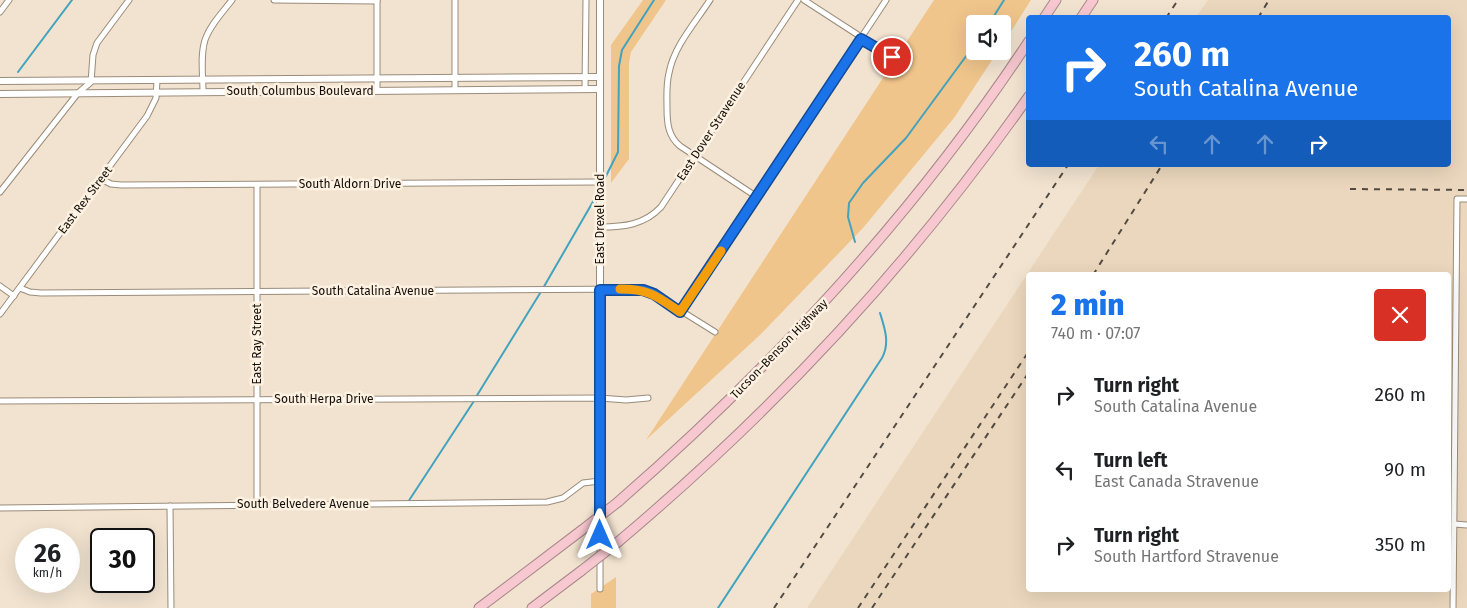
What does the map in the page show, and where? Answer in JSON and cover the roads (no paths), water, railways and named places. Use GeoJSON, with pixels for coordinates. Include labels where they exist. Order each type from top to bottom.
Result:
{"type":"FeatureCollection","features":[{"type":"Feature","properties":{"kind":"highway"},"geometry":{"type":"LineString","coordinates":[[1044,15],[1052,0]]}},
{"type":"Feature","properties":{"kind":"highway"},"geometry":{"type":"LineString","coordinates":[[1044,15],[1056,0]]}},
{"type":"Feature","properties":{"kind":"highway"},"geometry":{"type":"LineString","coordinates":[[1083,15],[1093,0]]}},
{"type":"Feature","properties":{"kind":"highway","name":"Tucson–Benson Highway"},"geometry":{"type":"LineString","coordinates":[[479,608],[618,502],[765,366],[844,282],[924,186],[1005,76],[1026,44]]}},
{"type":"Feature","properties":{"kind":"highway"},"geometry":{"type":"LineString","coordinates":[[532,608],[618,542],[732,442],[831,341],[927,232],[1026,100]]}},
{"type":"Feature","properties":{"kind":"street"},"geometry":{"type":"LineString","coordinates":[[0,12],[9,0]]}},
{"type":"Feature","properties":{"kind":"street"},"geometry":{"type":"LineString","coordinates":[[0,192],[78,92],[92,80],[93,55],[97,44],[129,0]]}},
{"type":"Feature","properties":{"kind":"street"},"geometry":{"type":"LineString","coordinates":[[203,92],[205,41],[210,30],[232,0]]}},
{"type":"Feature","properties":{"kind":"street"},"geometry":{"type":"LineString","coordinates":[[274,0],[377,0],[377,91]]}},
{"type":"Feature","properties":{"kind":"street"},"geometry":{"type":"LineString","coordinates":[[455,0],[455,90]]}},
{"type":"Feature","properties":{"kind":"street"},"geometry":{"type":"LineString","coordinates":[[585,90],[586,0]]}},
{"type":"Feature","properties":{"kind":"street","name":"East Drexel Road"},"geometry":{"type":"LineString","coordinates":[[600,0],[600,589]]}},
{"type":"Feature","properties":{"kind":"street"},"geometry":{"type":"LineString","coordinates":[[710,0],[675,54],[668,79],[667,116],[670,133],[678,145],[757,197]]}},
{"type":"Feature","properties":{"kind":"street","name":"East Dover Stravenue"},"geometry":{"type":"LineString","coordinates":[[600,227],[629,226],[650,217],[661,207],[798,0]]}},
{"type":"Feature","properties":{"kind":"street"},"geometry":{"type":"LineString","coordinates":[[804,0],[861,39],[896,58]]}},
{"type":"Feature","properties":{"kind":"street"},"geometry":{"type":"LineString","coordinates":[[680,312],[886,0]]}},
{"type":"Feature","properties":{"kind":"street","name":"South Columbus Boulevard"},"geometry":{"type":"LineString","coordinates":[[0,81],[600,77]]}},
{"type":"Feature","properties":{"kind":"street","name":"East Rex Street"},"geometry":{"type":"LineString","coordinates":[[0,314],[150,111],[156,92],[156,80]]}},
{"type":"Feature","properties":{"kind":"street","name":"South Columbus Boulevard"},"geometry":{"type":"LineString","coordinates":[[0,94],[600,89]]}},
{"type":"Feature","properties":{"kind":"street","name":"South Aldorn Drive"},"geometry":{"type":"LineString","coordinates":[[101,179],[111,184],[121,185],[600,182]]}},
{"type":"Feature","properties":{"kind":"street","name":"East Ray Street"},"geometry":{"type":"LineString","coordinates":[[257,185],[257,504]]}},
{"type":"Feature","properties":{"kind":"street"},"geometry":{"type":"LineString","coordinates":[[1453,608],[1457,199],[1467,199]]}},
{"type":"Feature","properties":{"kind":"street"},"geometry":{"type":"LineString","coordinates":[[0,286],[14,296]]}},
{"type":"Feature","properties":{"kind":"street","name":"South Catalina Avenue"},"geometry":{"type":"LineString","coordinates":[[20,288],[30,292],[41,293],[643,290],[654,294],[680,312],[715,332]]}},
{"type":"Feature","properties":{"kind":"street","name":"South Herpa Drive"},"geometry":{"type":"LineString","coordinates":[[0,401],[600,398],[626,400],[648,398]]}},
{"type":"Feature","properties":{"kind":"street","name":"South Belvedere Avenue"},"geometry":{"type":"LineString","coordinates":[[0,508],[547,502],[564,498],[582,483],[600,481]]}},
{"type":"Feature","properties":{"kind":"street"},"geometry":{"type":"LineString","coordinates":[[170,506],[171,608]]}},
{"type":"Feature","properties":{"kind":"street"},"geometry":{"type":"LineString","coordinates":[[1454,524],[1467,524]]}},
{"type":"Feature","properties":{"kind":"waterway"},"geometry":{"type":"LineString","coordinates":[[18,72],[72,0]]}},
{"type":"Feature","properties":{"kind":"waterway"},"geometry":{"type":"LineString","coordinates":[[602,184],[618,152],[619,66],[622,50],[654,0]]}},
{"type":"Feature","properties":{"kind":"waterway"},"geometry":{"type":"LineString","coordinates":[[995,15],[1004,0]]}},
{"type":"Feature","properties":{"kind":"waterway"},"geometry":{"type":"LineString","coordinates":[[855,242],[848,217],[849,203],[863,183],[906,138],[966,56]]}},
{"type":"Feature","properties":{"kind":"waterway"},"geometry":{"type":"LineString","coordinates":[[476,397],[542,290],[598,193]]}},
{"type":"Feature","properties":{"kind":"waterway"},"geometry":{"type":"LineString","coordinates":[[718,608],[882,358],[886,341],[880,313]]}},
{"type":"Feature","properties":{"kind":"waterway"},"geometry":{"type":"LineString","coordinates":[[408,502],[474,401]]}},
{"type":"Feature","properties":{"kind":"railway"},"geometry":{"type":"LineString","coordinates":[[1168,15],[1178,0]]}},
{"type":"Feature","properties":{"kind":"railway"},"geometry":{"type":"LineString","coordinates":[[1260,15],[1269,0]]}},
{"type":"Feature","properties":{"kind":"railway"},"geometry":{"type":"LineString","coordinates":[[774,608],[1067,167]]}},
{"type":"Feature","properties":{"kind":"railway"},"geometry":{"type":"LineString","coordinates":[[1095,272],[1161,167]]}},
{"type":"Feature","properties":{"kind":"railway"},"geometry":{"type":"LineString","coordinates":[[1350,189],[1467,190]]}},
{"type":"Feature","properties":{"kind":"railway"},"geometry":{"type":"LineString","coordinates":[[858,608],[1026,356]]}},
{"type":"Feature","properties":{"kind":"railway"},"geometry":{"type":"LineString","coordinates":[[872,608],[1026,377]]}}]}
